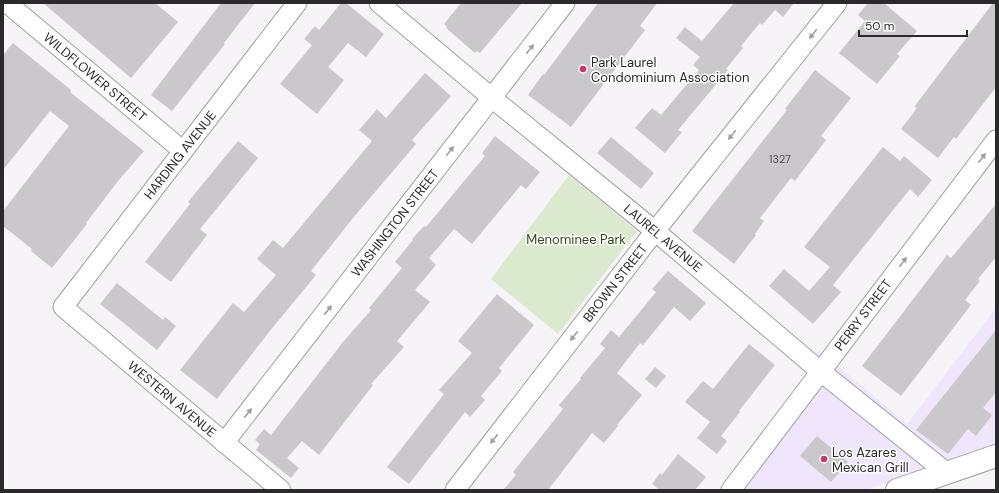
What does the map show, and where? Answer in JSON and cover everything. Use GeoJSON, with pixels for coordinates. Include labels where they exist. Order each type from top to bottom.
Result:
{"type":"FeatureCollection","features":[{"type":"Feature","properties":{"kind":"main road"},"geometry":{"type":"LineString","coordinates":[[897,490],[996,456]]}},
{"type":"Feature","properties":{"kind":"street","name":"HARDING AVENUE"},"geometry":{"type":"LineString","coordinates":[[63,307],[297,3]]}},
{"type":"Feature","properties":{"kind":"street","name":"LAUREL AVENUE"},"geometry":{"type":"LineString","coordinates":[[379,3],[492,98],[655,231],[820,371],[947,473]]}},
{"type":"Feature","properties":{"kind":"street","name":"WASHINGTON STREET"},"geometry":{"type":"LineString","coordinates":[[224,443],[565,3]]}},
{"type":"Feature","properties":{"kind":"street","name":"BROWN STREET"},"geometry":{"type":"LineString","coordinates":[[455,490],[655,231],[837,3]]}},
{"type":"Feature","properties":{"kind":"street","name":"WILDFLOWER STREET"},"geometry":{"type":"LineString","coordinates":[[10,8],[183,150]]}},
{"type":"Feature","properties":{"kind":"street","name":"PERRY STREET"},"geometry":{"type":"LineString","coordinates":[[731,490],[996,140]]}},
{"type":"Feature","properties":{"kind":"street","name":"WESTERN AVENUE"},"geometry":{"type":"LineString","coordinates":[[63,307],[281,490]]}},
{"type":"Feature","properties":{"kind":"shaded area"},"geometry":{"type":"Polygon","coordinates":[[[996,308],[996,444],[866,490],[723,490],[807,372],[819,350],[907,424],[996,308]]]}},
{"type":"Feature","properties":{"kind":"green space","name":"Menominee Park"},"geometry":{"type":"Polygon","coordinates":[[[569,175],[637,231],[558,334],[491,279],[569,175]]]}},
{"type":"Feature","properties":{"kind":"building"},"geometry":{"type":"Polygon","coordinates":[[[43,3],[155,3],[178,22],[131,78],[43,3]]]}},
{"type":"Feature","properties":{"kind":"building"},"geometry":{"type":"Polygon","coordinates":[[[221,3],[255,3],[172,111],[151,95],[221,3]]]}},
{"type":"Feature","properties":{"kind":"building"},"geometry":{"type":"Polygon","coordinates":[[[341,3],[346,3],[384,34],[366,57],[348,43],[328,67],[344,80],[317,114],[280,84],[312,45],[304,39],[315,26],[319,30],[341,3]]]}},
{"type":"Feature","properties":{"kind":"building"},"geometry":{"type":"Polygon","coordinates":[[[461,3],[522,3],[480,53],[477,51],[475,53],[446,28],[447,27],[444,24],[461,3]]]}},
{"type":"Feature","properties":{"kind":"building","name":"Park Laurel Condominium Association"},"geometry":{"type":"Polygon","coordinates":[[[598,3],[657,3],[640,26],[645,30],[571,127],[528,95],[598,3]]]}},
{"type":"Feature","properties":{"kind":"building"},"geometry":{"type":"Polygon","coordinates":[[[734,3],[794,3],[783,17],[775,10],[762,25],[760,23],[741,46],[743,48],[726,69],[728,70],[678,130],[682,132],[665,153],[635,128],[652,108],[661,115],[699,70],[693,65],[700,57],[676,38],[685,27],[702,41],[734,3]]]}},
{"type":"Feature","properties":{"kind":"building"},"geometry":{"type":"Polygon","coordinates":[[[868,3],[884,3],[917,31],[897,54],[900,56],[877,84],[839,53],[865,21],[858,15],[868,3]]]}},
{"type":"Feature","properties":{"kind":"building"},"geometry":{"type":"Polygon","coordinates":[[[993,3],[996,3],[996,87],[956,139],[954,137],[938,158],[901,129],[917,108],[914,107],[993,3]]]}},
{"type":"Feature","properties":{"kind":"building"},"geometry":{"type":"Polygon","coordinates":[[[13,43],[71,90],[70,92],[144,151],[118,181],[86,223],[87,224],[52,268],[31,251],[32,249],[3,226],[3,211],[69,126],[50,111],[3,170],[3,55],[13,43]]]}},
{"type":"Feature","properties":{"kind":"building"},"geometry":{"type":"Polygon","coordinates":[[[815,70],[851,98],[821,136],[826,140],[795,181],[791,178],[760,218],[764,221],[755,234],[756,235],[734,264],[692,231],[787,110],[785,109],[815,70]]]}},
{"type":"Feature","properties":{"kind":"building"},"geometry":{"type":"Polygon","coordinates":[[[425,73],[451,96],[412,140],[416,144],[353,218],[311,271],[316,275],[217,399],[180,370],[233,303],[244,312],[276,275],[257,259],[273,240],[283,248],[372,141],[359,130],[377,109],[386,118],[425,73]]]}},
{"type":"Feature","properties":{"kind":"building"},"geometry":{"type":"Polygon","coordinates":[[[495,136],[540,172],[526,189],[521,185],[472,244],[454,229],[429,258],[436,265],[415,290],[430,302],[397,341],[404,347],[371,384],[373,385],[319,455],[302,441],[287,458],[299,468],[291,478],[256,450],[260,444],[255,440],[264,429],[271,435],[343,342],[371,310],[369,308],[402,268],[395,262],[413,240],[412,239],[424,226],[426,227],[485,156],[482,153],[495,136]]]}},
{"type":"Feature","properties":{"kind":"building"},"geometry":{"type":"Polygon","coordinates":[[[611,137],[654,173],[641,189],[597,153],[611,137]]]}},
{"type":"Feature","properties":{"kind":"building"},"geometry":{"type":"Polygon","coordinates":[[[238,141],[258,158],[200,229],[207,235],[171,282],[145,262],[190,204],[188,202],[238,141]]]}},
{"type":"Feature","properties":{"kind":"building"},"geometry":{"type":"Polygon","coordinates":[[[883,147],[900,161],[904,156],[932,180],[918,197],[910,189],[833,285],[841,292],[813,324],[769,286],[784,269],[809,291],[830,267],[804,247],[883,147]]]}},
{"type":"Feature","properties":{"kind":"building"},"geometry":{"type":"Polygon","coordinates":[[[996,204],[996,257],[978,279],[980,281],[965,300],[971,305],[901,396],[862,366],[947,255],[951,258],[996,204]]]}},
{"type":"Feature","properties":{"kind":"building"},"geometry":{"type":"Polygon","coordinates":[[[668,271],[706,303],[690,321],[674,307],[643,345],[640,343],[617,373],[642,395],[604,443],[592,433],[548,490],[503,490],[516,475],[513,472],[563,409],[559,405],[605,348],[600,344],[611,330],[619,337],[656,292],[652,289],[668,271]]]}},
{"type":"Feature","properties":{"kind":"building"},"geometry":{"type":"Polygon","coordinates":[[[117,283],[163,320],[165,317],[176,326],[157,350],[100,304],[117,283]]]}},
{"type":"Feature","properties":{"kind":"building"},"geometry":{"type":"Polygon","coordinates":[[[497,294],[534,325],[499,368],[502,371],[481,396],[485,400],[470,417],[465,412],[409,484],[387,467],[444,394],[439,390],[472,353],[458,341],[497,294]]]}},
{"type":"Feature","properties":{"kind":"building"},"geometry":{"type":"Polygon","coordinates":[[[996,330],[996,392],[983,408],[992,415],[976,436],[968,429],[948,454],[916,430],[996,330]]]}},
{"type":"Feature","properties":{"kind":"building"},"geometry":{"type":"Polygon","coordinates":[[[749,344],[775,365],[721,436],[727,441],[717,454],[697,438],[710,422],[685,402],[703,381],[713,389],[749,344]]]}},
{"type":"Feature","properties":{"kind":"building"},"geometry":{"type":"Polygon","coordinates":[[[655,367],[666,376],[656,388],[645,379],[655,367]]]}},
{"type":"Feature","properties":{"kind":"building","name":"Los Azares Mexican Grill"},"geometry":{"type":"Polygon","coordinates":[[[817,436],[848,462],[831,482],[800,456],[817,436]]]}},
{"type":"Feature","properties":{"kind":"building"},"geometry":{"type":"Polygon","coordinates":[[[678,454],[706,477],[695,490],[660,490],[652,484],[660,473],[662,475],[678,454]]]}},
{"type":"Feature","properties":{"kind":"place","name":"Park Laurel Condominium Association"},"geometry":{"type":"Point","coordinates":[583,69]}},
{"type":"Feature","properties":{"kind":"place","name":"Los Azares Mexican Grill"},"geometry":{"type":"Point","coordinates":[824,459]}}]}
